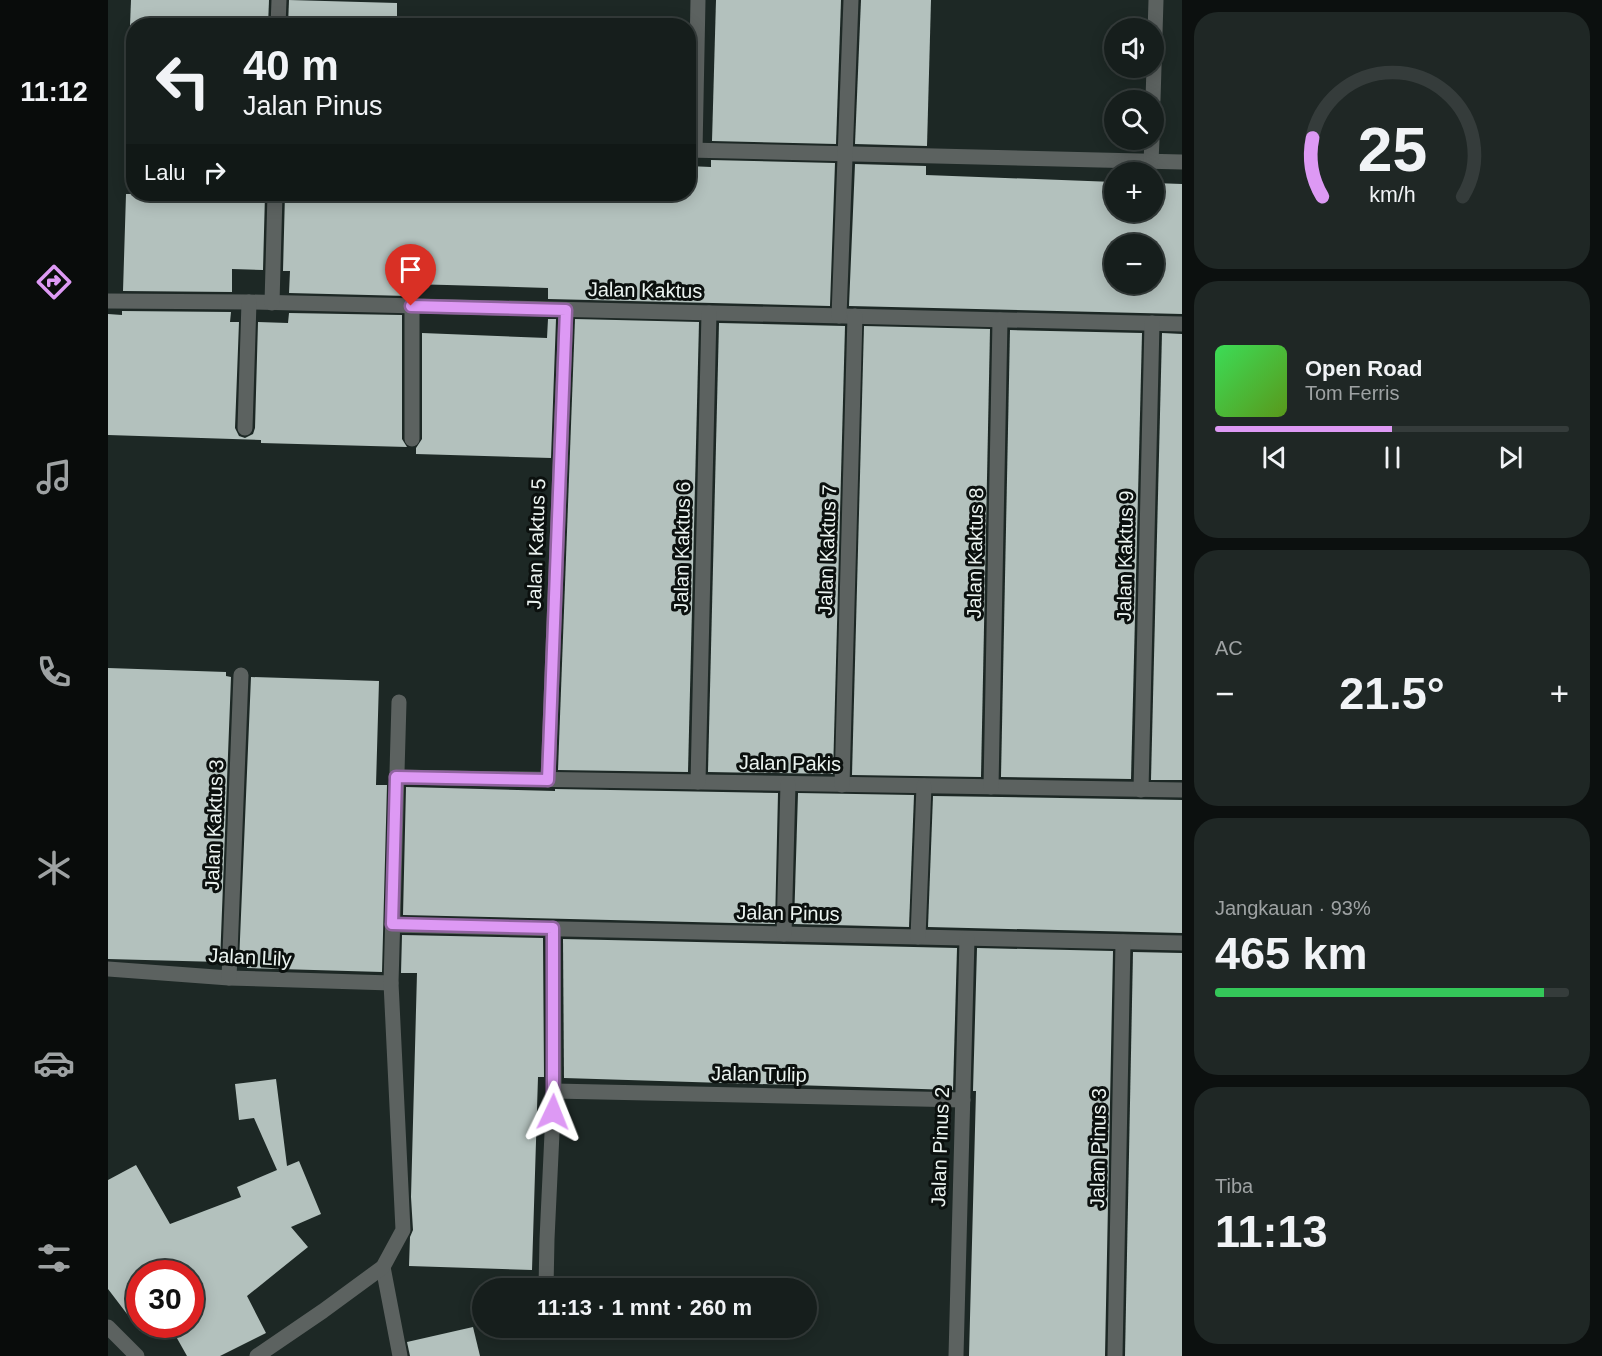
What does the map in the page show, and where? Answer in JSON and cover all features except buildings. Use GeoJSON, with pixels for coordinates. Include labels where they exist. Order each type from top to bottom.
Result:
{"type":"FeatureCollection","features":[{"type":"Feature","properties":{"kind":"street"},"geometry":{"type":"LineString","coordinates":[[278,18],[279,0]]}},
{"type":"Feature","properties":{"kind":"street"},"geometry":{"type":"LineString","coordinates":[[696,50],[698,0]]}},
{"type":"Feature","properties":{"kind":"street"},"geometry":{"type":"LineString","coordinates":[[839,316],[851,0]]}},
{"type":"Feature","properties":{"kind":"street"},"geometry":{"type":"LineString","coordinates":[[1153,90],[1156,0]]}},
{"type":"Feature","properties":{"kind":"street"},"geometry":{"type":"LineString","coordinates":[[696,150],[1182,162]]}},
{"type":"Feature","properties":{"kind":"street"},"geometry":{"type":"LineString","coordinates":[[1151,161],[1152,150]]}},
{"type":"Feature","properties":{"kind":"street"},"geometry":{"type":"LineString","coordinates":[[272,303],[275,201]]}},
{"type":"Feature","properties":{"kind":"street","name":"Jalan Kaktus"},"geometry":{"type":"LineString","coordinates":[[108,301],[249,302],[1182,324]]}},
{"type":"Feature","properties":{"kind":"street"},"geometry":{"type":"LineString","coordinates":[[245,428],[249,302]]}},
{"type":"Feature","properties":{"kind":"street"},"geometry":{"type":"LineString","coordinates":[[411,306],[412,439]]}},
{"type":"Feature","properties":{"kind":"street","name":"Jalan Kaktus 5"},"geometry":{"type":"LineString","coordinates":[[548,780],[566,310]]}},
{"type":"Feature","properties":{"kind":"street","name":"Jalan Kaktus 6"},"geometry":{"type":"LineString","coordinates":[[698,782],[709,313]]}},
{"type":"Feature","properties":{"kind":"street","name":"Jalan Kaktus 7"},"geometry":{"type":"LineString","coordinates":[[842,785],[855,316]]}},
{"type":"Feature","properties":{"kind":"street","name":"Jalan Kaktus 8"},"geometry":{"type":"LineString","coordinates":[[991,787],[1000,320]]}},
{"type":"Feature","properties":{"kind":"street","name":"Jalan Kaktus 9"},"geometry":{"type":"LineString","coordinates":[[1141,790],[1152,323]]}},
{"type":"Feature","properties":{"kind":"street","name":"Jalan Kaktus 3"},"geometry":{"type":"LineString","coordinates":[[229,978],[241,675]]}},
{"type":"Feature","properties":{"kind":"street"},"geometry":{"type":"LineString","coordinates":[[257,1356],[383,1267],[403,1230],[391,983],[399,702]]}},
{"type":"Feature","properties":{"kind":"street","name":"Jalan Pakis"},"geometry":{"type":"LineString","coordinates":[[396,777],[1182,790]]}},
{"type":"Feature","properties":{"kind":"street"},"geometry":{"type":"LineString","coordinates":[[784,934],[788,784]]}},
{"type":"Feature","properties":{"kind":"street"},"geometry":{"type":"LineString","coordinates":[[918,937],[924,786]]}},
{"type":"Feature","properties":{"kind":"street","name":"Jalan Pinus"},"geometry":{"type":"LineString","coordinates":[[392,924],[1182,943]]}},
{"type":"Feature","properties":{"kind":"street"},"geometry":{"type":"LineString","coordinates":[[546,1278],[555,1091],[553,928]]}},
{"type":"Feature","properties":{"kind":"street","name":"Jalan Pinus 2"},"geometry":{"type":"LineString","coordinates":[[956,1356],[967,939]]}},
{"type":"Feature","properties":{"kind":"street","name":"Jalan Pinus 3"},"geometry":{"type":"LineString","coordinates":[[1115,1356],[1123,942]]}},
{"type":"Feature","properties":{"kind":"street","name":"Jalan Lily"},"geometry":{"type":"LineString","coordinates":[[108,969],[229,978],[391,983]]}},
{"type":"Feature","properties":{"kind":"street","name":"Jalan Tulip"},"geometry":{"type":"LineString","coordinates":[[555,1091],[963,1100]]}},
{"type":"Feature","properties":{"kind":"street"},"geometry":{"type":"LineString","coordinates":[[383,1267],[400,1356]]}},
{"type":"Feature","properties":{"kind":"street"},"geometry":{"type":"LineString","coordinates":[[108,1327],[137,1356]]}},
{"type":"Feature","properties":{"kind":"route"},"geometry":{"type":"LineString","coordinates":[[411,306],[566,310],[548,780],[396,777],[392,924],[553,928],[555,1091],[553,1112]]}}]}
